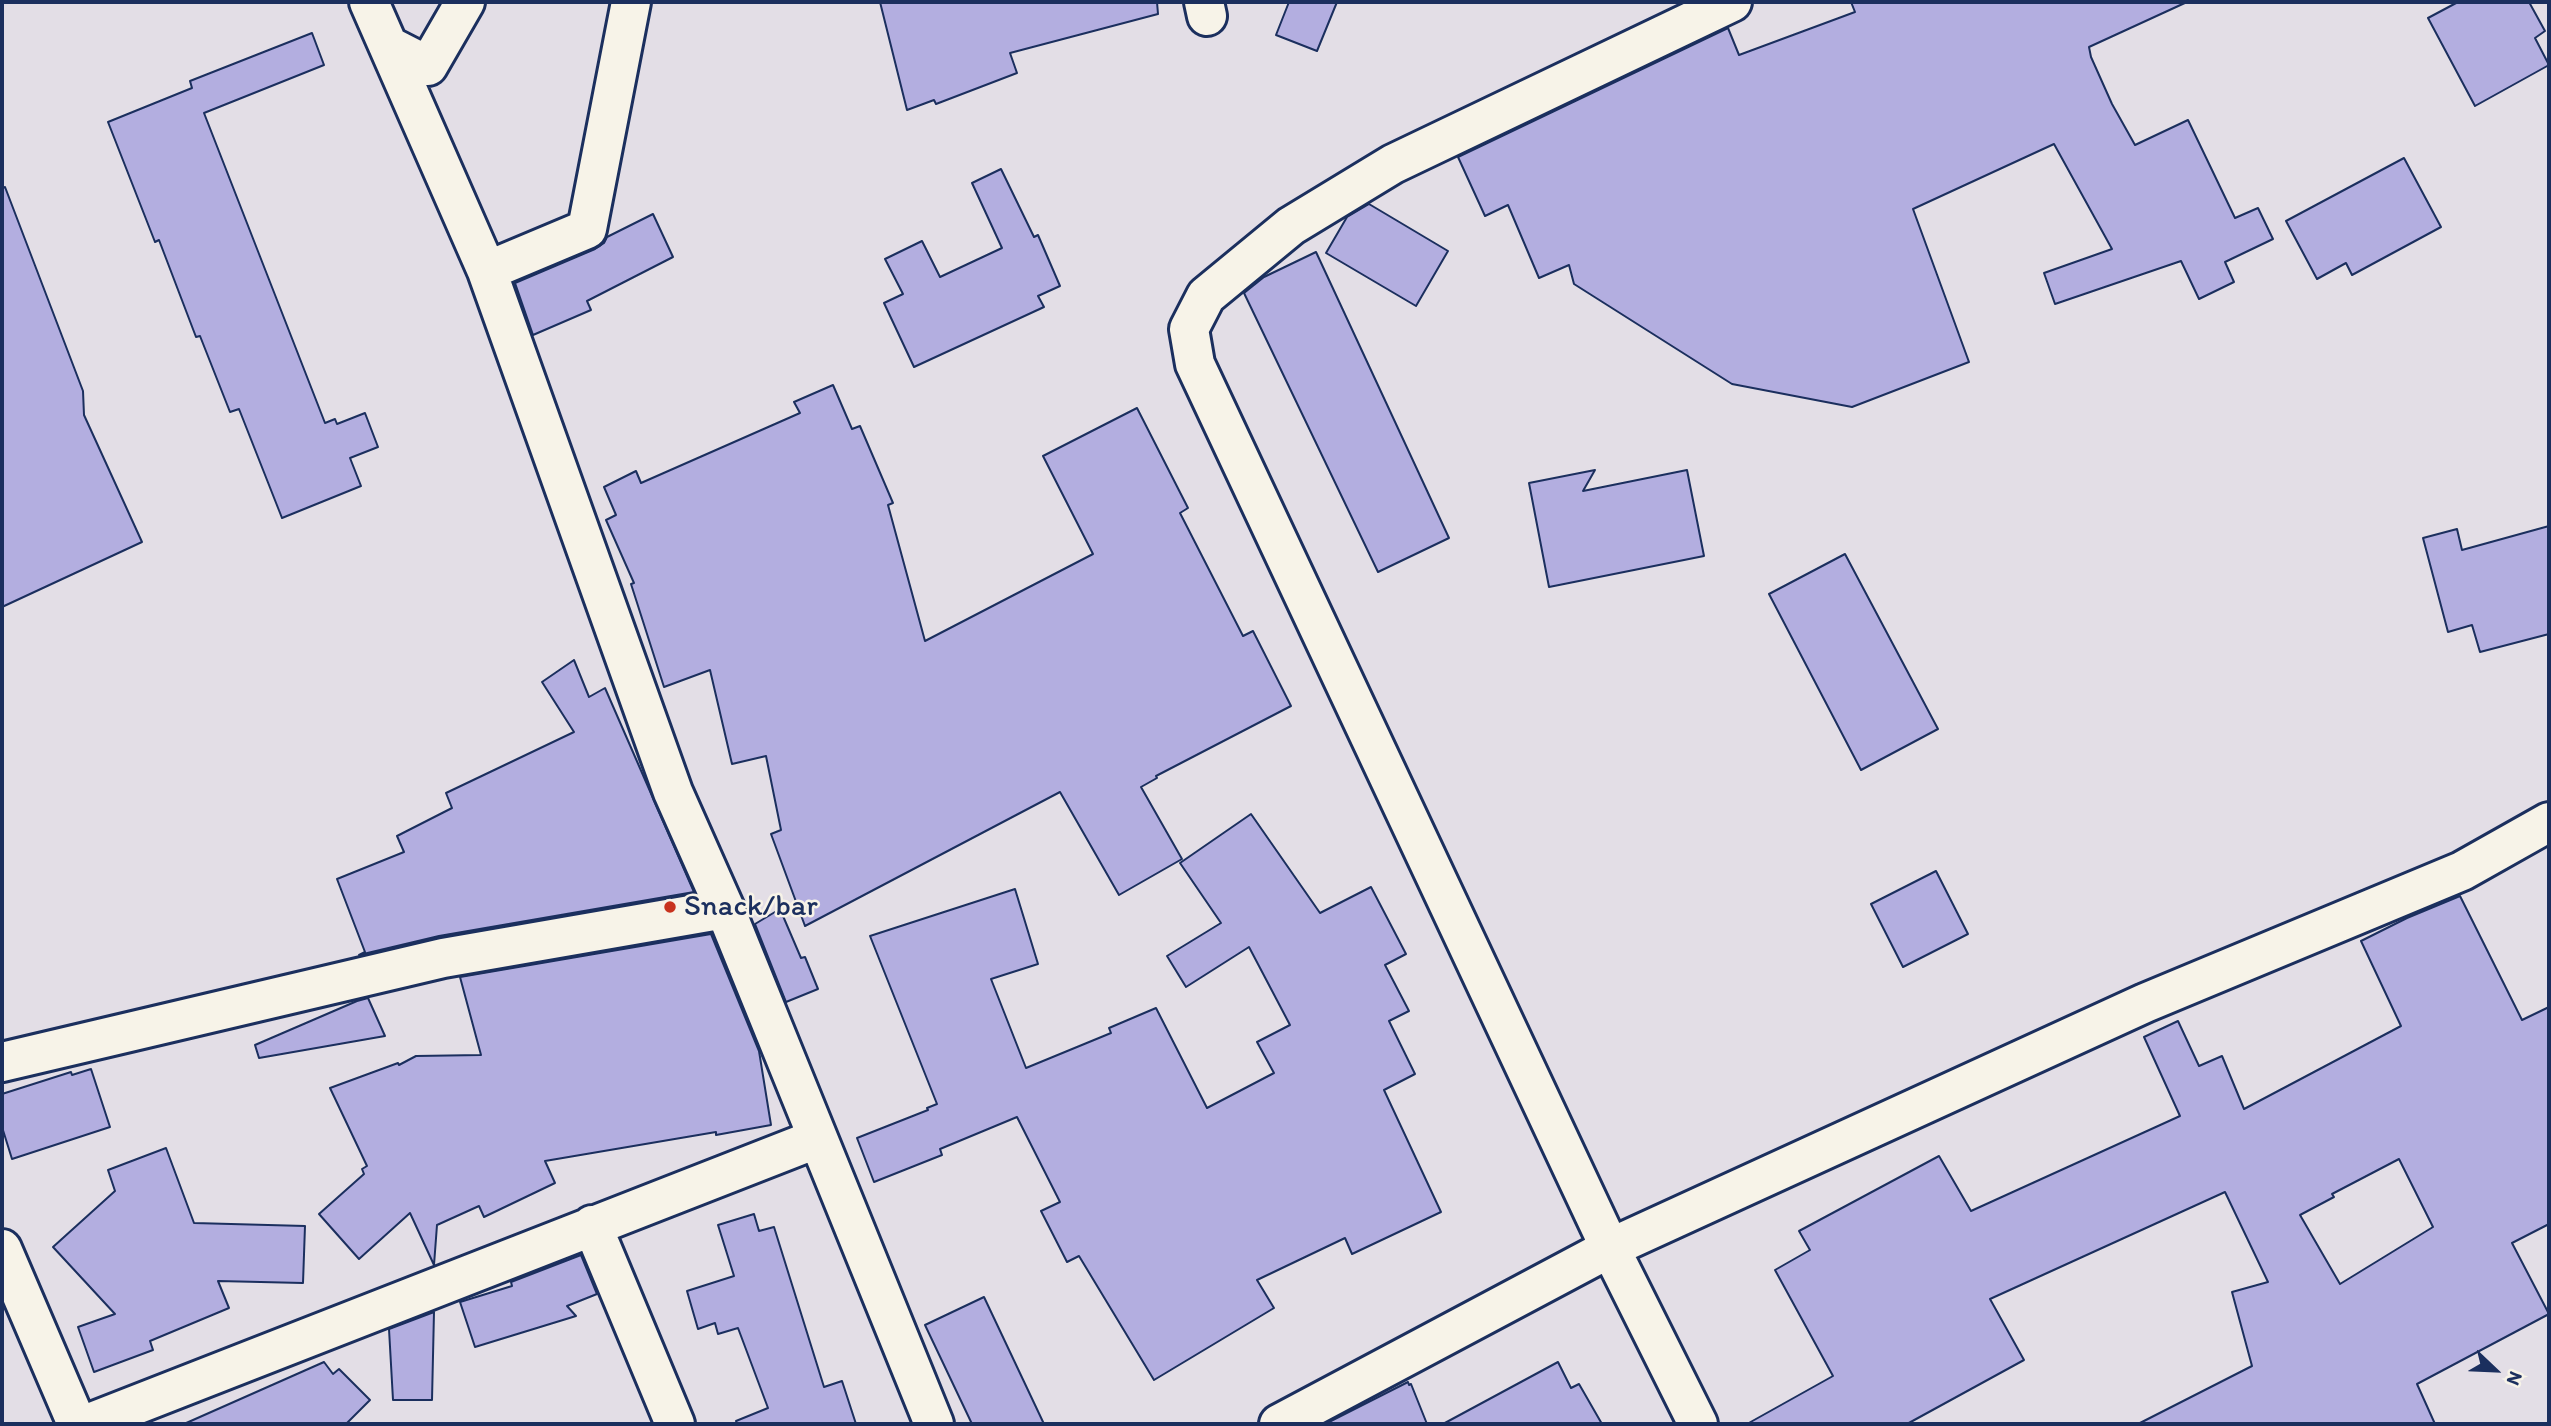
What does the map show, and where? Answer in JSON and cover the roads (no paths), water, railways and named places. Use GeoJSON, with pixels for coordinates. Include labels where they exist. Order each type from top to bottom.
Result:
{"type":"FeatureCollection","features":[{"type":"Feature","properties":{"kind":"street"},"geometry":{"type":"LineString","coordinates":[[369,2],[487,271],[673,792],[725,909],[816,1139],[934,1424]]}},
{"type":"Feature","properties":{"kind":"street"},"geometry":{"type":"LineString","coordinates":[[389,46],[428,66],[466,2]]}},
{"type":"Feature","properties":{"kind":"street"},"geometry":{"type":"LineString","coordinates":[[487,271],[586,229],[631,2]]}},
{"type":"Feature","properties":{"kind":"street"},"geometry":{"type":"LineString","coordinates":[[1698,1424],[1610,1248],[1195,364],[1189,329],[1206,296],[1291,226],[1393,164],[1732,2]]}},
{"type":"Feature","properties":{"kind":"street"},"geometry":{"type":"LineString","coordinates":[[1279,1424],[1610,1248],[2145,1003],[2462,871],[2549,822]]}},
{"type":"Feature","properties":{"kind":"street"},"geometry":{"type":"LineString","coordinates":[[2,1062],[443,958],[725,909]]}},
{"type":"Feature","properties":{"kind":"street"},"geometry":{"type":"LineString","coordinates":[[87,1424],[816,1139]]}},
{"type":"Feature","properties":{"kind":"street"},"geometry":{"type":"LineString","coordinates":[[592,1225],[675,1424]]}},
{"type":"Feature","properties":{"kind":"street"},"geometry":{"type":"LineString","coordinates":[[2,1249],[77,1424]]}},
{"type":"Feature","properties":{"kind":"place","name":"Snack/bar"},"geometry":{"type":"Point","coordinates":[670,907]}}]}
